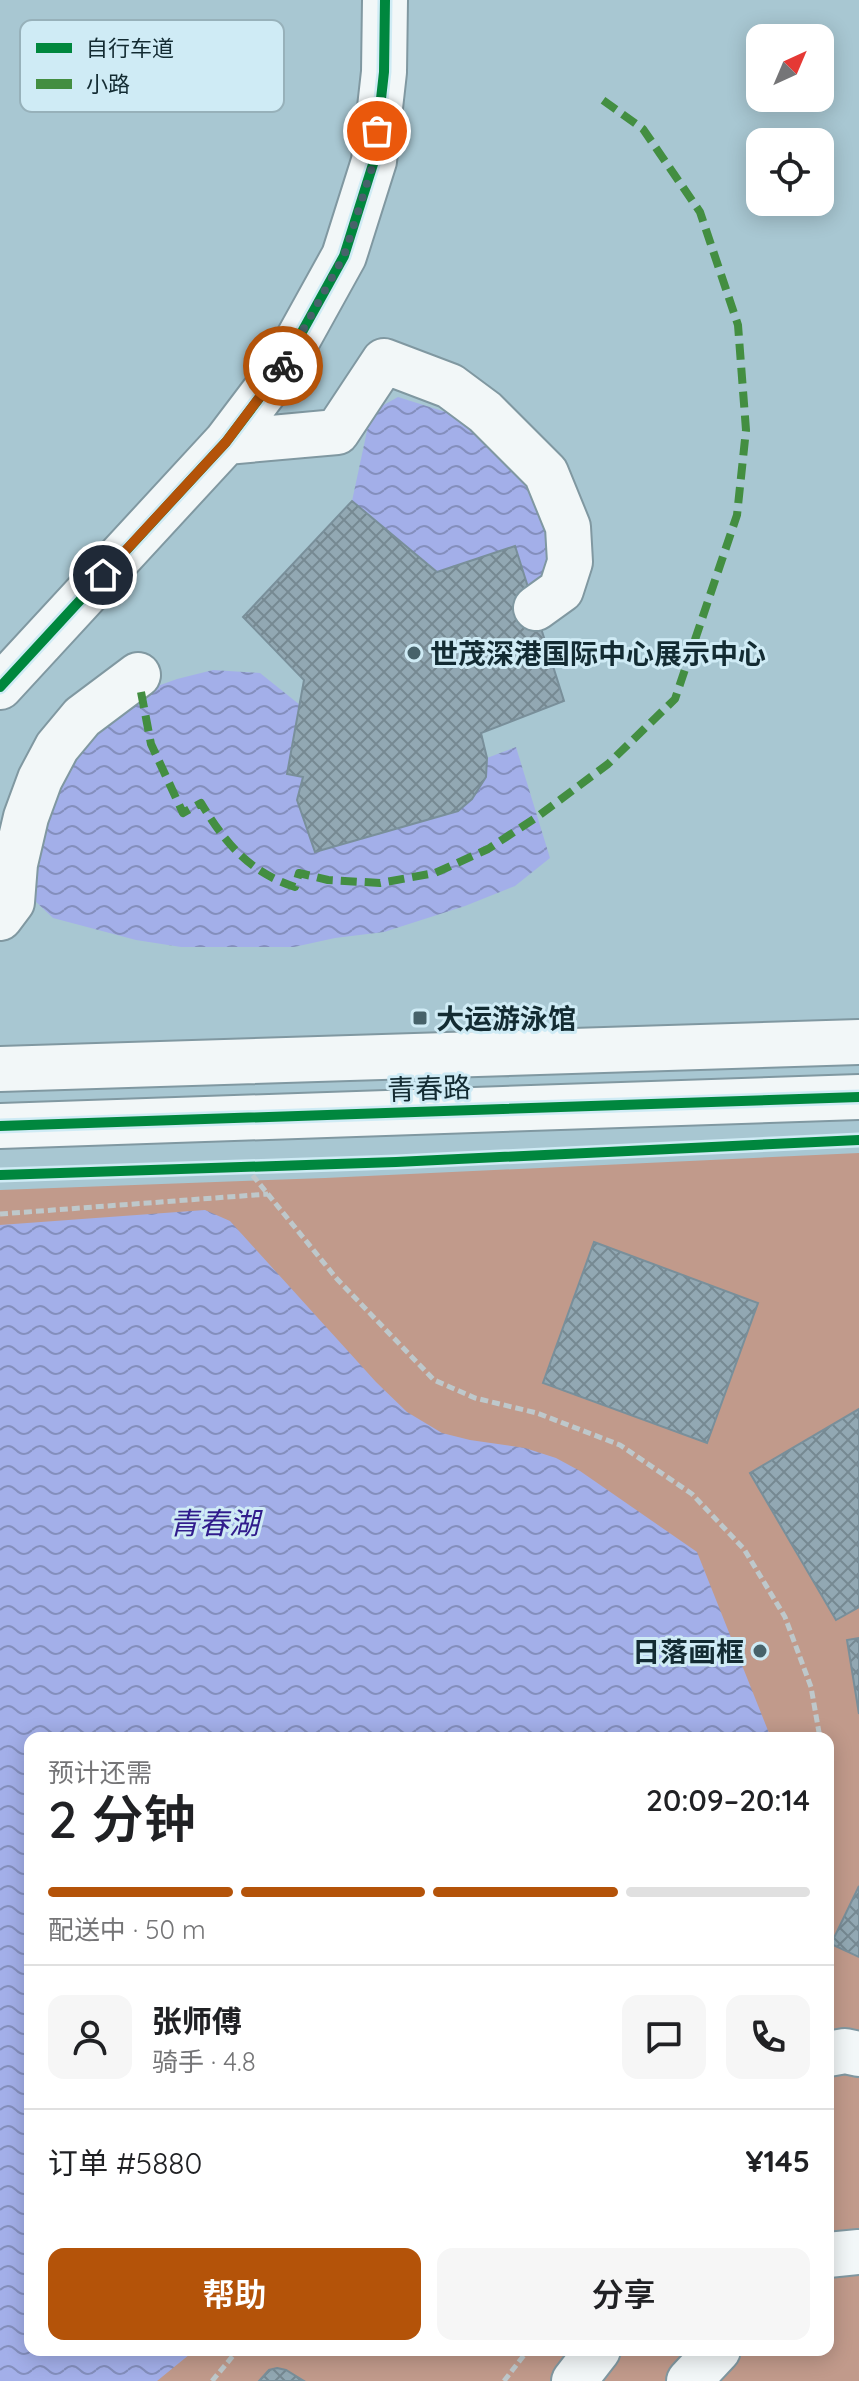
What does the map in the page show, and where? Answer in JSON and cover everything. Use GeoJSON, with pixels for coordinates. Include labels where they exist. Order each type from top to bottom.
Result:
{"type":"FeatureCollection","features":[{"type":"Feature","properties":{"kind":"street"},"geometry":{"type":"LineString","coordinates":[[0,687],[226,442],[282,368],[344,256],[374,161],[384,72],[385,0]]}},
{"type":"Feature","properties":{"kind":"street"},"geometry":{"type":"LineString","coordinates":[[226,442],[337,432],[384,361],[450,386],[485,412],[546,473],[568,527],[570,562],[561,590],[536,608]]}},
{"type":"Feature","properties":{"kind":"street"},"geometry":{"type":"LineString","coordinates":[[4,910],[26,817],[40,779],[57,747],[82,717],[138,675]]}},
{"type":"Feature","properties":{"kind":"street","name":"青春路"},"geometry":{"type":"LineString","coordinates":[[0,1069],[859,1042]]}},
{"type":"Feature","properties":{"kind":"street","name":"青春路"},"geometry":{"type":"LineString","coordinates":[[0,1126],[859,1097]]}},
{"type":"Feature","properties":{"kind":"street"},"geometry":{"type":"LineString","coordinates":[[834,2053],[845,2051],[859,2054]]}},
{"type":"Feature","properties":{"kind":"street"},"geometry":{"type":"LineString","coordinates":[[834,2254],[859,2252]]}},
{"type":"Feature","properties":{"kind":"street"},"geometry":{"type":"LineString","coordinates":[[574,2381],[593,2356]]}},
{"type":"Feature","properties":{"kind":"street"},"geometry":{"type":"LineString","coordinates":[[689,2381],[712,2356]]}},
{"type":"Feature","properties":{"kind":"path"},"geometry":{"type":"LineString","coordinates":[[245,1166],[337,1279],[434,1380],[475,1398],[537,1413],[620,1445],[692,1494],[744,1549],[785,1617],[811,1687],[819,1732]]}},
{"type":"Feature","properties":{"kind":"path"},"geometry":{"type":"LineString","coordinates":[[230,1167],[259,1166]]}},
{"type":"Feature","properties":{"kind":"path"},"geometry":{"type":"LineString","coordinates":[[0,1214],[268,1194]]}},
{"type":"Feature","properties":{"kind":"path"},"geometry":{"type":"LineString","coordinates":[[212,2381],[233,2356]]}},
{"type":"Feature","properties":{"kind":"path"},"geometry":{"type":"LineString","coordinates":[[504,2381],[523,2356]]}},
{"type":"Feature","properties":{"kind":"shaded area"},"geometry":{"type":"Polygon","coordinates":[[[859,1153],[859,2381],[0,2381],[0,1190],[859,1153]]]}},
{"type":"Feature","properties":{"kind":"water"},"geometry":{"type":"Polygon","coordinates":[[[398,397],[455,415],[533,484],[547,513],[549,564],[540,581],[530,591],[515,546],[437,572],[352,501],[370,417],[398,397]]]}},
{"type":"Feature","properties":{"kind":"water"},"geometry":{"type":"Polygon","coordinates":[[[213,670],[260,673],[300,705],[287,774],[458,811],[479,788],[487,758],[516,747],[550,858],[515,886],[465,906],[384,932],[294,947],[181,947],[136,940],[53,918],[32,898],[33,867],[56,789],[87,736],[141,692],[213,670]]]}},
{"type":"Feature","properties":{"kind":"water","name":"青春湖"},"geometry":{"type":"Polygon","coordinates":[[[205,1210],[230,1221],[407,1412],[442,1433],[525,1448],[556,1458],[580,1471],[697,1552],[769,1732],[24,1732],[24,2356],[188,2356],[157,2381],[0,2381],[0,1225],[205,1210]]]}},
{"type":"Feature","properties":{"kind":"building","name":"世茂深港国际中心展示中心"},"geometry":{"type":"Polygon","coordinates":[[[352,501],[437,572],[515,546],[564,701],[481,733],[487,758],[486,777],[472,799],[458,811],[315,852],[297,800],[303,777],[287,774],[304,680],[243,617],[352,501]]]}},
{"type":"Feature","properties":{"kind":"building"},"geometry":{"type":"Polygon","coordinates":[[[594,1242],[758,1303],[707,1443],[543,1383],[594,1242]]]}},
{"type":"Feature","properties":{"kind":"building"},"geometry":{"type":"Polygon","coordinates":[[[859,1409],[859,1607],[836,1620],[750,1473],[859,1409]]]}},
{"type":"Feature","properties":{"kind":"building"},"geometry":{"type":"Polygon","coordinates":[[[859,1638],[859,1714],[847,1640],[859,1638]]]}},
{"type":"Feature","properties":{"kind":"building"},"geometry":{"type":"Polygon","coordinates":[[[859,1886],[859,1957],[834,1945],[834,1938],[859,1886]]]}},
{"type":"Feature","properties":{"kind":"building"},"geometry":{"type":"Polygon","coordinates":[[[277,2368],[304,2381],[259,2381],[269,2370],[277,2368]]]}},
{"type":"Feature","properties":{"kind":"marked path"},"geometry":{"type":"LineString","coordinates":[[141,692],[151,744],[183,813],[201,803],[219,831],[251,864],[295,887],[299,873],[328,880],[380,883],[435,873],[488,849],[608,764],[675,699],[737,515],[746,430],[738,325],[700,212],[643,129],[600,98]]}},
{"type":"Feature","properties":{"kind":"cycle path"},"geometry":{"type":"LineString","coordinates":[[0,687],[226,442],[282,368],[344,256],[374,161],[384,72],[385,0]]}},
{"type":"Feature","properties":{"kind":"cycle path"},"geometry":{"type":"LineString","coordinates":[[0,1126],[859,1097]]}},
{"type":"Feature","properties":{"kind":"cycle path"},"geometry":{"type":"LineString","coordinates":[[0,1175],[396,1162],[859,1140]]}},
{"type":"Feature","properties":{"kind":"way so far"},"geometry":{"type":"LineString","coordinates":[[283,366],[344,256],[374,161],[377,131]]}},
{"type":"Feature","properties":{"kind":"place","name":"世茂深港国际中心展示中心"},"geometry":{"type":"Point","coordinates":[414,653]}},
{"type":"Feature","properties":{"kind":"place","name":"大运游泳馆"},"geometry":{"type":"Point","coordinates":[420,1018]}},
{"type":"Feature","properties":{"kind":"place","name":"日落画框"},"geometry":{"type":"Point","coordinates":[760,1651]}},
{"type":"Feature","properties":{"kind":"route"},"geometry":{"type":"LineString","coordinates":[[103,575],[226,442],[283,366]]}}]}
